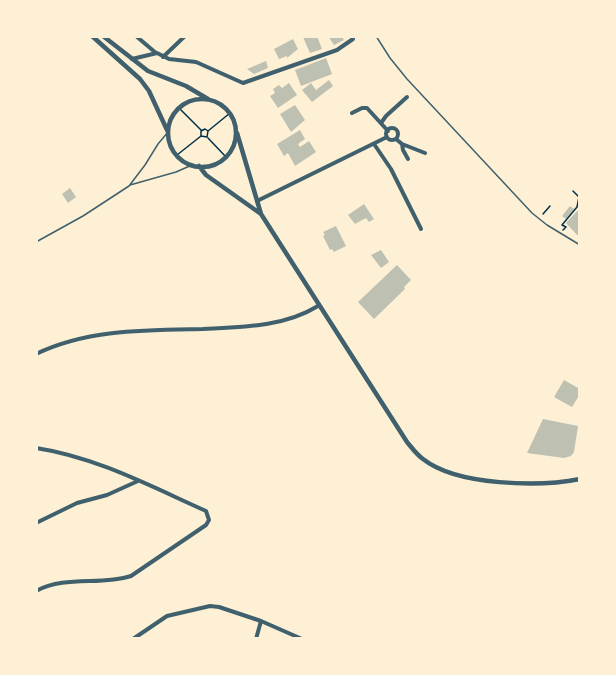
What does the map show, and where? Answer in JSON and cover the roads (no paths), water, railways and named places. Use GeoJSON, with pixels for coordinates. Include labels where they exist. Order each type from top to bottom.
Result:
{"type":"FeatureCollection","features":[{"type":"Feature","properties":{"kind":"street"},"geometry":{"type":"LineString","coordinates":[[92,36],[140,79],[149,91],[168,132],[170,144],[177,155],[192,165],[213,165],[226,157],[232,149],[236,129]]}},
{"type":"Feature","properties":{"kind":"street"},"geometry":{"type":"LineString","coordinates":[[103,36],[148,71],[186,86],[224,106],[230,113],[261,214],[407,442],[424,460],[455,473],[502,482],[542,484],[580,479]]}},
{"type":"Feature","properties":{"kind":"street"},"geometry":{"type":"LineString","coordinates":[[136,36],[163,57],[196,62],[243,83],[337,50],[353,39]]}},
{"type":"Feature","properties":{"kind":"street"},"geometry":{"type":"LineString","coordinates":[[163,57],[185,36]]}},
{"type":"Feature","properties":{"kind":"street"},"geometry":{"type":"LineString","coordinates":[[131,60],[157,53]]}},
{"type":"Feature","properties":{"kind":"street"},"geometry":{"type":"LineString","coordinates":[[381,123],[407,97]]}},
{"type":"Feature","properties":{"kind":"street"},"geometry":{"type":"LineString","coordinates":[[168,132],[172,117],[179,108],[187,102],[208,99]]}},
{"type":"Feature","properties":{"kind":"street"},"geometry":{"type":"LineString","coordinates":[[352,113],[368,108],[388,131]]}},
{"type":"Feature","properties":{"kind":"street"},"geometry":{"type":"LineString","coordinates":[[388,131],[393,128],[397,130],[396,139]]}},
{"type":"Feature","properties":{"kind":"street"},"geometry":{"type":"LineString","coordinates":[[387,137],[388,131]]}},
{"type":"Feature","properties":{"kind":"street"},"geometry":{"type":"LineString","coordinates":[[257,201],[387,137]]}},
{"type":"Feature","properties":{"kind":"street"},"geometry":{"type":"LineString","coordinates":[[387,137],[425,153]]}},
{"type":"Feature","properties":{"kind":"street"},"geometry":{"type":"LineString","coordinates":[[374,144],[391,169],[421,228]]}},
{"type":"Feature","properties":{"kind":"street"},"geometry":{"type":"LineString","coordinates":[[402,144],[408,159]]}},
{"type":"Feature","properties":{"kind":"street"},"geometry":{"type":"LineString","coordinates":[[199,166],[206,174],[261,214]]}},
{"type":"Feature","properties":{"kind":"street"},"geometry":{"type":"LineString","coordinates":[[36,354],[74,341],[115,333],[226,328],[274,323],[296,318],[318,306]]}},
{"type":"Feature","properties":{"kind":"street"},"geometry":{"type":"LineString","coordinates":[[36,448],[86,460],[139,481],[206,511],[209,520],[206,525],[131,576],[61,582],[36,591]]}},
{"type":"Feature","properties":{"kind":"street"},"geometry":{"type":"LineString","coordinates":[[36,523],[78,503],[118,491],[139,481]]}},
{"type":"Feature","properties":{"kind":"street"},"geometry":{"type":"LineString","coordinates":[[133,639],[167,616],[210,606],[263,622],[302,639]]}},
{"type":"Feature","properties":{"kind":"street"},"geometry":{"type":"LineString","coordinates":[[256,639],[263,622]]}},
{"type":"Feature","properties":{"kind":"lane"},"geometry":{"type":"LineString","coordinates":[[376,36],[407,79],[539,219],[580,245]]}},
{"type":"Feature","properties":{"kind":"lane"},"geometry":{"type":"LineString","coordinates":[[129,186],[168,132]]}},
{"type":"Feature","properties":{"kind":"lane"},"geometry":{"type":"LineString","coordinates":[[36,242],[84,216],[129,186],[192,165]]}}]}
